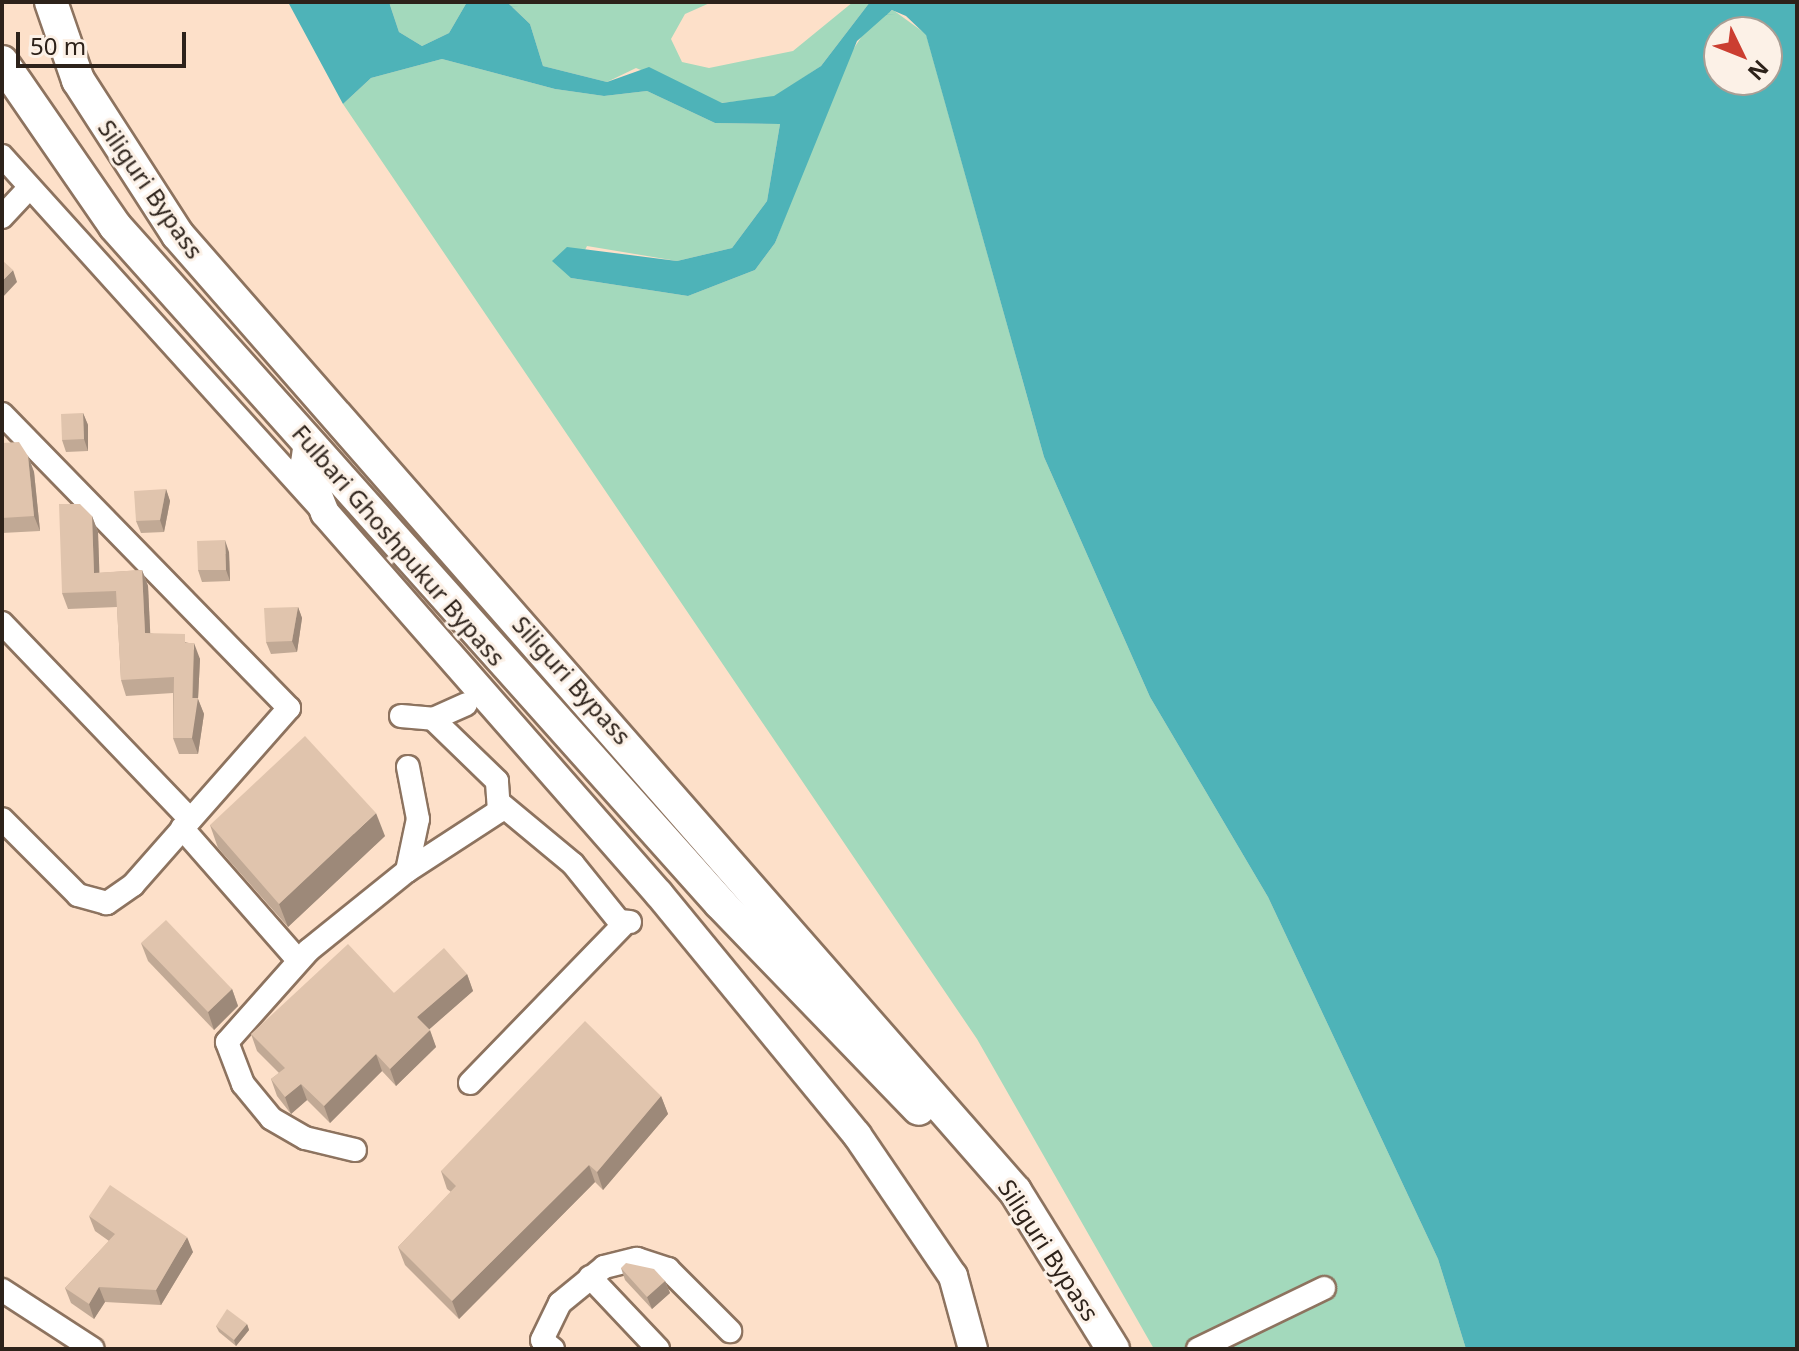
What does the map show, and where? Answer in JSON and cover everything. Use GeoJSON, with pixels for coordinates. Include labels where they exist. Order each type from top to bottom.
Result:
{"type":"FeatureCollection","features":[{"type":"Feature","properties":{"kind":"highway","name":"Siliguri Bypass"},"geometry":{"type":"LineString","coordinates":[[51,2],[78,80],[178,235],[1015,1191],[1113,1349]]}},
{"type":"Feature","properties":{"kind":"highway","name":"Fulbari Ghoshpukur Bypass"},"geometry":{"type":"LineString","coordinates":[[2,62],[115,226],[818,1010],[954,1142],[1094,1321]]}},
{"type":"Feature","properties":{"kind":"main road"},"geometry":{"type":"LineString","coordinates":[[308,442],[305,463],[325,513],[611,838],[857,1135],[953,1276],[973,1349]]}},
{"type":"Feature","properties":{"kind":"street"},"geometry":{"type":"LineString","coordinates":[[2,156],[28,189],[325,513]]}},
{"type":"Feature","properties":{"kind":"street"},"geometry":{"type":"LineString","coordinates":[[2,217],[28,189]]}},
{"type":"Feature","properties":{"kind":"street"},"geometry":{"type":"LineString","coordinates":[[2,414],[289,708],[123,895],[92,903],[2,819]]}},
{"type":"Feature","properties":{"kind":"street"},"geometry":{"type":"LineString","coordinates":[[2,623],[186,824],[298,960]]}},
{"type":"Feature","properties":{"kind":"street"},"geometry":{"type":"LineString","coordinates":[[401,716],[433,719],[466,704]]}},
{"type":"Feature","properties":{"kind":"street"},"geometry":{"type":"LineString","coordinates":[[433,719],[497,781],[502,805],[573,864],[627,923],[470,1083]]}},
{"type":"Feature","properties":{"kind":"street"},"geometry":{"type":"LineString","coordinates":[[407,871],[418,819],[408,767]]}},
{"type":"Feature","properties":{"kind":"street"},"geometry":{"type":"LineString","coordinates":[[355,1150],[305,1138],[271,1118],[243,1084],[228,1049],[232,1030],[298,960],[407,871],[502,805]]}},
{"type":"Feature","properties":{"kind":"street"},"geometry":{"type":"LineString","coordinates":[[540,1346],[553,1311],[590,1277],[619,1262],[651,1260],[683,1280],[730,1331]]}},
{"type":"Feature","properties":{"kind":"street"},"geometry":{"type":"LineString","coordinates":[[590,1277],[658,1349]]}},
{"type":"Feature","properties":{"kind":"street"},"geometry":{"type":"LineString","coordinates":[[1198,1349],[1324,1288]]}},
{"type":"Feature","properties":{"kind":"street"},"geometry":{"type":"LineString","coordinates":[[2,1290],[93,1349]]}},
{"type":"Feature","properties":{"kind":"green space"},"geometry":{"type":"Polygon","coordinates":[[[389,2],[467,2],[449,33],[422,46],[399,32],[389,2]]]}},
{"type":"Feature","properties":{"kind":"green space"},"geometry":{"type":"Polygon","coordinates":[[[507,2],[712,2],[685,14],[671,39],[682,62],[709,68],[793,51],[853,2],[870,2],[821,66],[774,97],[721,103],[636,68],[607,82],[543,66],[530,24],[507,2]]]}},
{"type":"Feature","properties":{"kind":"green space"},"geometry":{"type":"Polygon","coordinates":[[[893,10],[926,34],[1044,457],[1150,697],[1268,897],[1438,1259],[1466,1349],[1154,1349],[977,1039],[343,104],[371,78],[442,59],[555,89],[604,96],[647,91],[715,123],[780,124],[767,201],[732,248],[677,261],[587,246],[571,278],[688,296],[755,270],[775,243],[843,65],[871,22],[893,10]]]}},
{"type":"Feature","properties":{"kind":"water"},"geometry":{"type":"Polygon","coordinates":[[[288,2],[389,2],[399,32],[422,46],[449,33],[467,2],[507,2],[530,24],[543,66],[607,82],[649,67],[722,103],[774,96],[821,66],[870,2],[1797,2],[1797,1349],[1466,1349],[1438,1259],[1268,897],[1150,697],[1044,457],[926,35],[906,16],[892,10],[857,41],[775,243],[755,270],[688,296],[571,278],[552,261],[567,247],[677,261],[732,248],[767,201],[780,124],[715,123],[647,91],[604,96],[555,89],[442,59],[371,78],[343,104],[288,2]]]}},
{"type":"Feature","properties":{"kind":"building"},"geometry":{"type":"Polygon","coordinates":[[[2,260],[13,270],[2,281],[2,260]]]}},
{"type":"Feature","properties":{"kind":"building"},"geometry":{"type":"Polygon","coordinates":[[[83,413],[84,439],[62,440],[61,414],[83,413]]]}},
{"type":"Feature","properties":{"kind":"building"},"geometry":{"type":"Polygon","coordinates":[[[19,442],[28,456],[34,516],[2,518],[2,443],[19,442]]]}},
{"type":"Feature","properties":{"kind":"building"},"geometry":{"type":"Polygon","coordinates":[[[166,489],[160,520],[136,521],[134,491],[166,489]]]}},
{"type":"Feature","properties":{"kind":"building"},"geometry":{"type":"Polygon","coordinates":[[[59,504],[80,504],[92,516],[94,573],[142,570],[145,633],[185,634],[185,643],[194,643],[192,698],[198,698],[192,738],[173,738],[174,677],[121,680],[116,591],[62,593],[59,504]]]}},
{"type":"Feature","properties":{"kind":"building"},"geometry":{"type":"Polygon","coordinates":[[[225,540],[226,570],[198,570],[197,541],[225,540]]]}},
{"type":"Feature","properties":{"kind":"building"},"geometry":{"type":"Polygon","coordinates":[[[298,607],[292,641],[266,642],[264,608],[298,607]]]}},
{"type":"Feature","properties":{"kind":"building"},"geometry":{"type":"Polygon","coordinates":[[[305,736],[376,813],[279,904],[210,825],[305,736]]]}},
{"type":"Feature","properties":{"kind":"building"},"geometry":{"type":"Polygon","coordinates":[[[166,920],[232,989],[208,1012],[141,943],[166,920]]]}},
{"type":"Feature","properties":{"kind":"building"},"geometry":{"type":"Polygon","coordinates":[[[348,944],[394,993],[444,948],[467,974],[417,1017],[430,1030],[390,1069],[376,1054],[324,1106],[301,1084],[285,1097],[271,1079],[285,1068],[251,1034],[348,944]]]}},
{"type":"Feature","properties":{"kind":"building"},"geometry":{"type":"Polygon","coordinates":[[[585,1021],[661,1096],[597,1172],[589,1165],[452,1301],[398,1247],[456,1186],[441,1171],[585,1021]]]}},
{"type":"Feature","properties":{"kind":"building"},"geometry":{"type":"Polygon","coordinates":[[[110,1185],[187,1237],[156,1290],[99,1287],[89,1304],[65,1288],[115,1234],[89,1216],[110,1185]]]}},
{"type":"Feature","properties":{"kind":"building"},"geometry":{"type":"Polygon","coordinates":[[[626,1263],[654,1269],[665,1281],[647,1297],[621,1268],[626,1263]]]}},
{"type":"Feature","properties":{"kind":"building"},"geometry":{"type":"Polygon","coordinates":[[[227,1309],[247,1324],[234,1340],[216,1326],[227,1309]]]}}]}
